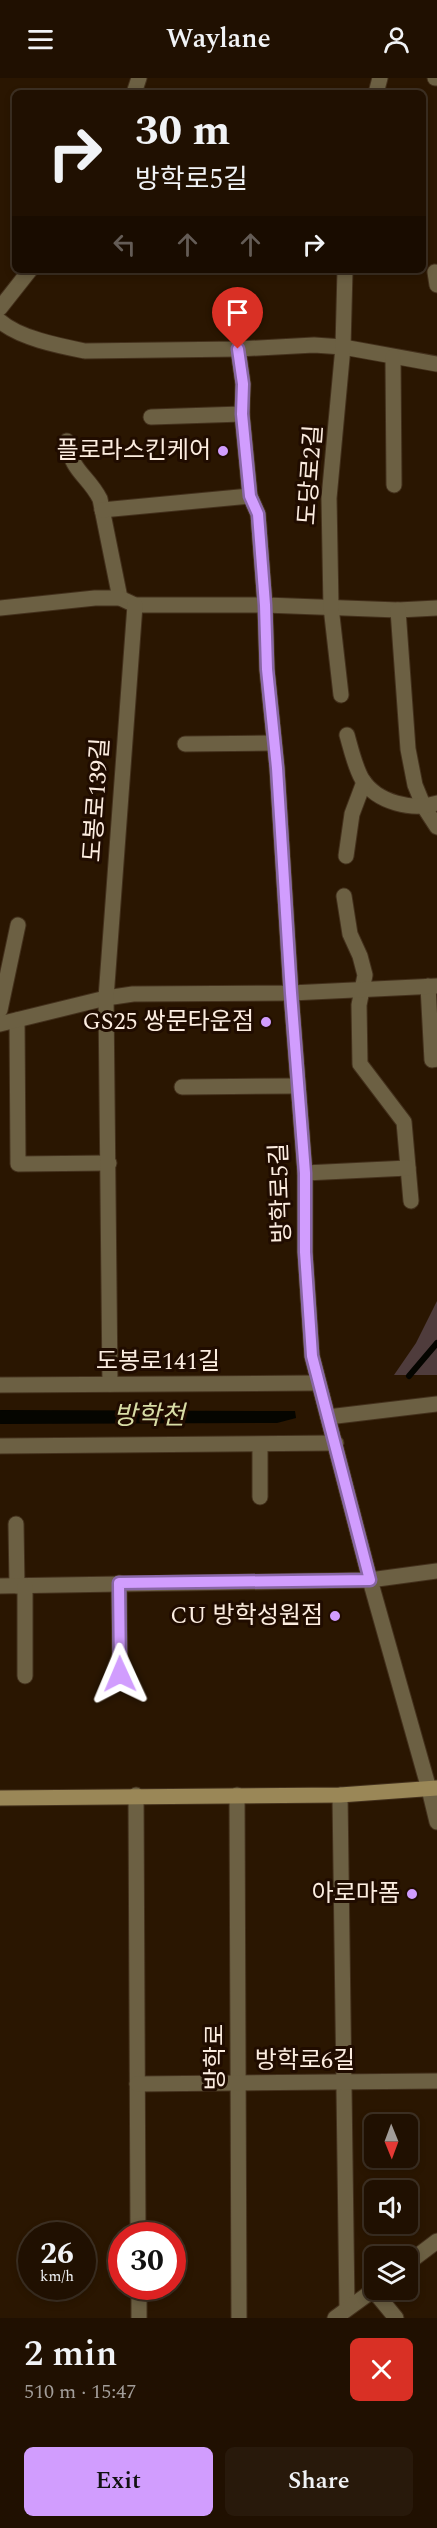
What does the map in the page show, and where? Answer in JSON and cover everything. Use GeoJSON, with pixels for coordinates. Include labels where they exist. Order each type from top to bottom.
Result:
{"type":"FeatureCollection","features":[{"type":"Feature","properties":{"kind":"main road"},"geometry":{"type":"LineString","coordinates":[[0,1798],[340,1795],[433,1789]]}},
{"type":"Feature","properties":{"kind":"street"},"geometry":{"type":"LineString","coordinates":[[0,308],[28,273]]}},
{"type":"Feature","properties":{"kind":"street","name":"도당로2길"},"geometry":{"type":"LineString","coordinates":[[331,607],[329,498],[343,347],[345,273]]}},
{"type":"Feature","properties":{"kind":"street"},"geometry":{"type":"LineString","coordinates":[[0,321],[15,331],[85,351],[238,349],[314,345],[343,347],[437,364]]}},
{"type":"Feature","properties":{"kind":"street","name":"방학로5길"},"geometry":{"type":"LineString","coordinates":[[238,349],[243,384],[242,414],[250,496],[258,514],[265,605],[267,669],[305,1173],[305,1252],[312,1356],[317,1383],[336,1443],[370,1580],[433,1789]]}},
{"type":"Feature","properties":{"kind":"street"},"geometry":{"type":"LineString","coordinates":[[393,357],[394,485]]}},
{"type":"Feature","properties":{"kind":"street"},"geometry":{"type":"LineString","coordinates":[[152,417],[242,414]]}},
{"type":"Feature","properties":{"kind":"street"},"geometry":{"type":"LineString","coordinates":[[67,441],[73,466],[93,486],[102,510],[120,598]]}},
{"type":"Feature","properties":{"kind":"street"},"geometry":{"type":"LineString","coordinates":[[102,510],[250,496]]}},
{"type":"Feature","properties":{"kind":"street"},"geometry":{"type":"LineString","coordinates":[[0,608],[96,598],[120,598],[135,605],[265,605],[398,610],[437,608]]}},
{"type":"Feature","properties":{"kind":"street","name":"도봉로139길"},"geometry":{"type":"LineString","coordinates":[[110,1384],[106,998],[135,605]]}},
{"type":"Feature","properties":{"kind":"street"},"geometry":{"type":"LineString","coordinates":[[331,607],[341,694]]}},
{"type":"Feature","properties":{"kind":"street"},"geometry":{"type":"LineString","coordinates":[[398,610],[408,749],[415,785],[430,805],[437,827]]}},
{"type":"Feature","properties":{"kind":"street"},"geometry":{"type":"LineString","coordinates":[[347,735],[364,782],[373,792],[408,807],[430,805]]}},
{"type":"Feature","properties":{"kind":"street"},"geometry":{"type":"LineString","coordinates":[[185,744],[274,743]]}},
{"type":"Feature","properties":{"kind":"street"},"geometry":{"type":"LineString","coordinates":[[346,856],[352,814],[364,782]]}},
{"type":"Feature","properties":{"kind":"street"},"geometry":{"type":"LineString","coordinates":[[344,896],[350,934],[360,956],[365,975],[359,1005],[360,1064],[404,1122],[411,1201]]}},
{"type":"Feature","properties":{"kind":"street"},"geometry":{"type":"LineString","coordinates":[[0,1010],[18,925]]}},
{"type":"Feature","properties":{"kind":"street"},"geometry":{"type":"LineString","coordinates":[[0,1024],[106,998],[133,994],[291,993],[433,986],[432,1060],[437,1059]]}},
{"type":"Feature","properties":{"kind":"street"},"geometry":{"type":"LineString","coordinates":[[17,1020],[18,1164],[109,1163]]}},
{"type":"Feature","properties":{"kind":"street"},"geometry":{"type":"LineString","coordinates":[[182,1087],[297,1086]]}},
{"type":"Feature","properties":{"kind":"street"},"geometry":{"type":"LineString","coordinates":[[305,1173],[408,1168]]}},
{"type":"Feature","properties":{"kind":"street","name":"도봉로141길"},"geometry":{"type":"LineString","coordinates":[[0,1385],[317,1383]]}},
{"type":"Feature","properties":{"kind":"street"},"geometry":{"type":"LineString","coordinates":[[328,1417],[437,1404]]}},
{"type":"Feature","properties":{"kind":"street"},"geometry":{"type":"LineString","coordinates":[[0,1446],[336,1443]]}},
{"type":"Feature","properties":{"kind":"street"},"geometry":{"type":"LineString","coordinates":[[260,1445],[260,1497]]}},
{"type":"Feature","properties":{"kind":"street"},"geometry":{"type":"LineString","coordinates":[[16,1524],[25,1676]]}},
{"type":"Feature","properties":{"kind":"street"},"geometry":{"type":"LineString","coordinates":[[0,1586],[370,1580],[437,1571]]}},
{"type":"Feature","properties":{"kind":"street"},"geometry":{"type":"LineString","coordinates":[[119,1583],[120,1674]]}},
{"type":"Feature","properties":{"kind":"street"},"geometry":{"type":"LineString","coordinates":[[433,1789],[437,1822]]}},
{"type":"Feature","properties":{"kind":"street"},"geometry":{"type":"LineString","coordinates":[[136,1795],[138,2222]]}},
{"type":"Feature","properties":{"kind":"street","name":"방학로"},"geometry":{"type":"LineString","coordinates":[[237,1795],[239,2318]]}},
{"type":"Feature","properties":{"kind":"street"},"geometry":{"type":"LineString","coordinates":[[340,1795],[341,2313]]}},
{"type":"Feature","properties":{"kind":"street","name":"방학로6길"},"geometry":{"type":"LineString","coordinates":[[137,2084],[342,2084],[437,2081]]}},
{"type":"Feature","properties":{"kind":"street"},"geometry":{"type":"LineString","coordinates":[[418,2255],[437,2241]]}},
{"type":"Feature","properties":{"kind":"street"},"geometry":{"type":"LineString","coordinates":[[341,2313],[364,2296]]}},
{"type":"Feature","properties":{"kind":"street"},"geometry":{"type":"LineString","coordinates":[[139,2300],[139,2318]]}},
{"type":"Feature","properties":{"kind":"street"},"geometry":{"type":"LineString","coordinates":[[382,2300],[396,2318]]}},
{"type":"Feature","properties":{"kind":"shaded area"},"geometry":{"type":"Polygon","coordinates":[[[437,1301],[437,1375],[394,1375],[416,1343],[437,1301]]]}},
{"type":"Feature","properties":{"kind":"water"},"geometry":{"type":"Polygon","coordinates":[[[0,1410],[295,1411],[296,1418],[277,1423],[0,1424],[0,1410]]]}},
{"type":"Feature","properties":{"kind":"waterway","name":"방학천"},"geometry":{"type":"LineString","coordinates":[[409,1376],[437,1343]]}},
{"type":"Feature","properties":{"kind":"place","name":"플로라스킨케어"},"geometry":{"type":"Point","coordinates":[223,451]}},
{"type":"Feature","properties":{"kind":"place","name":"GS25 쌍문타운점"},"geometry":{"type":"Point","coordinates":[266,1022]}},
{"type":"Feature","properties":{"kind":"place","name":"CU 방학성원점"},"geometry":{"type":"Point","coordinates":[335,1616]}},
{"type":"Feature","properties":{"kind":"place","name":"아로마폼"},"geometry":{"type":"Point","coordinates":[412,1894]}},
{"type":"Feature","properties":{"kind":"route"},"geometry":{"type":"LineString","coordinates":[[120,1674],[119,1583],[370,1580],[336,1443],[317,1383],[312,1356],[305,1252],[305,1173],[297,1086],[277,768],[267,669],[258,514],[250,496],[242,414],[243,384],[238,349]]}}]}
